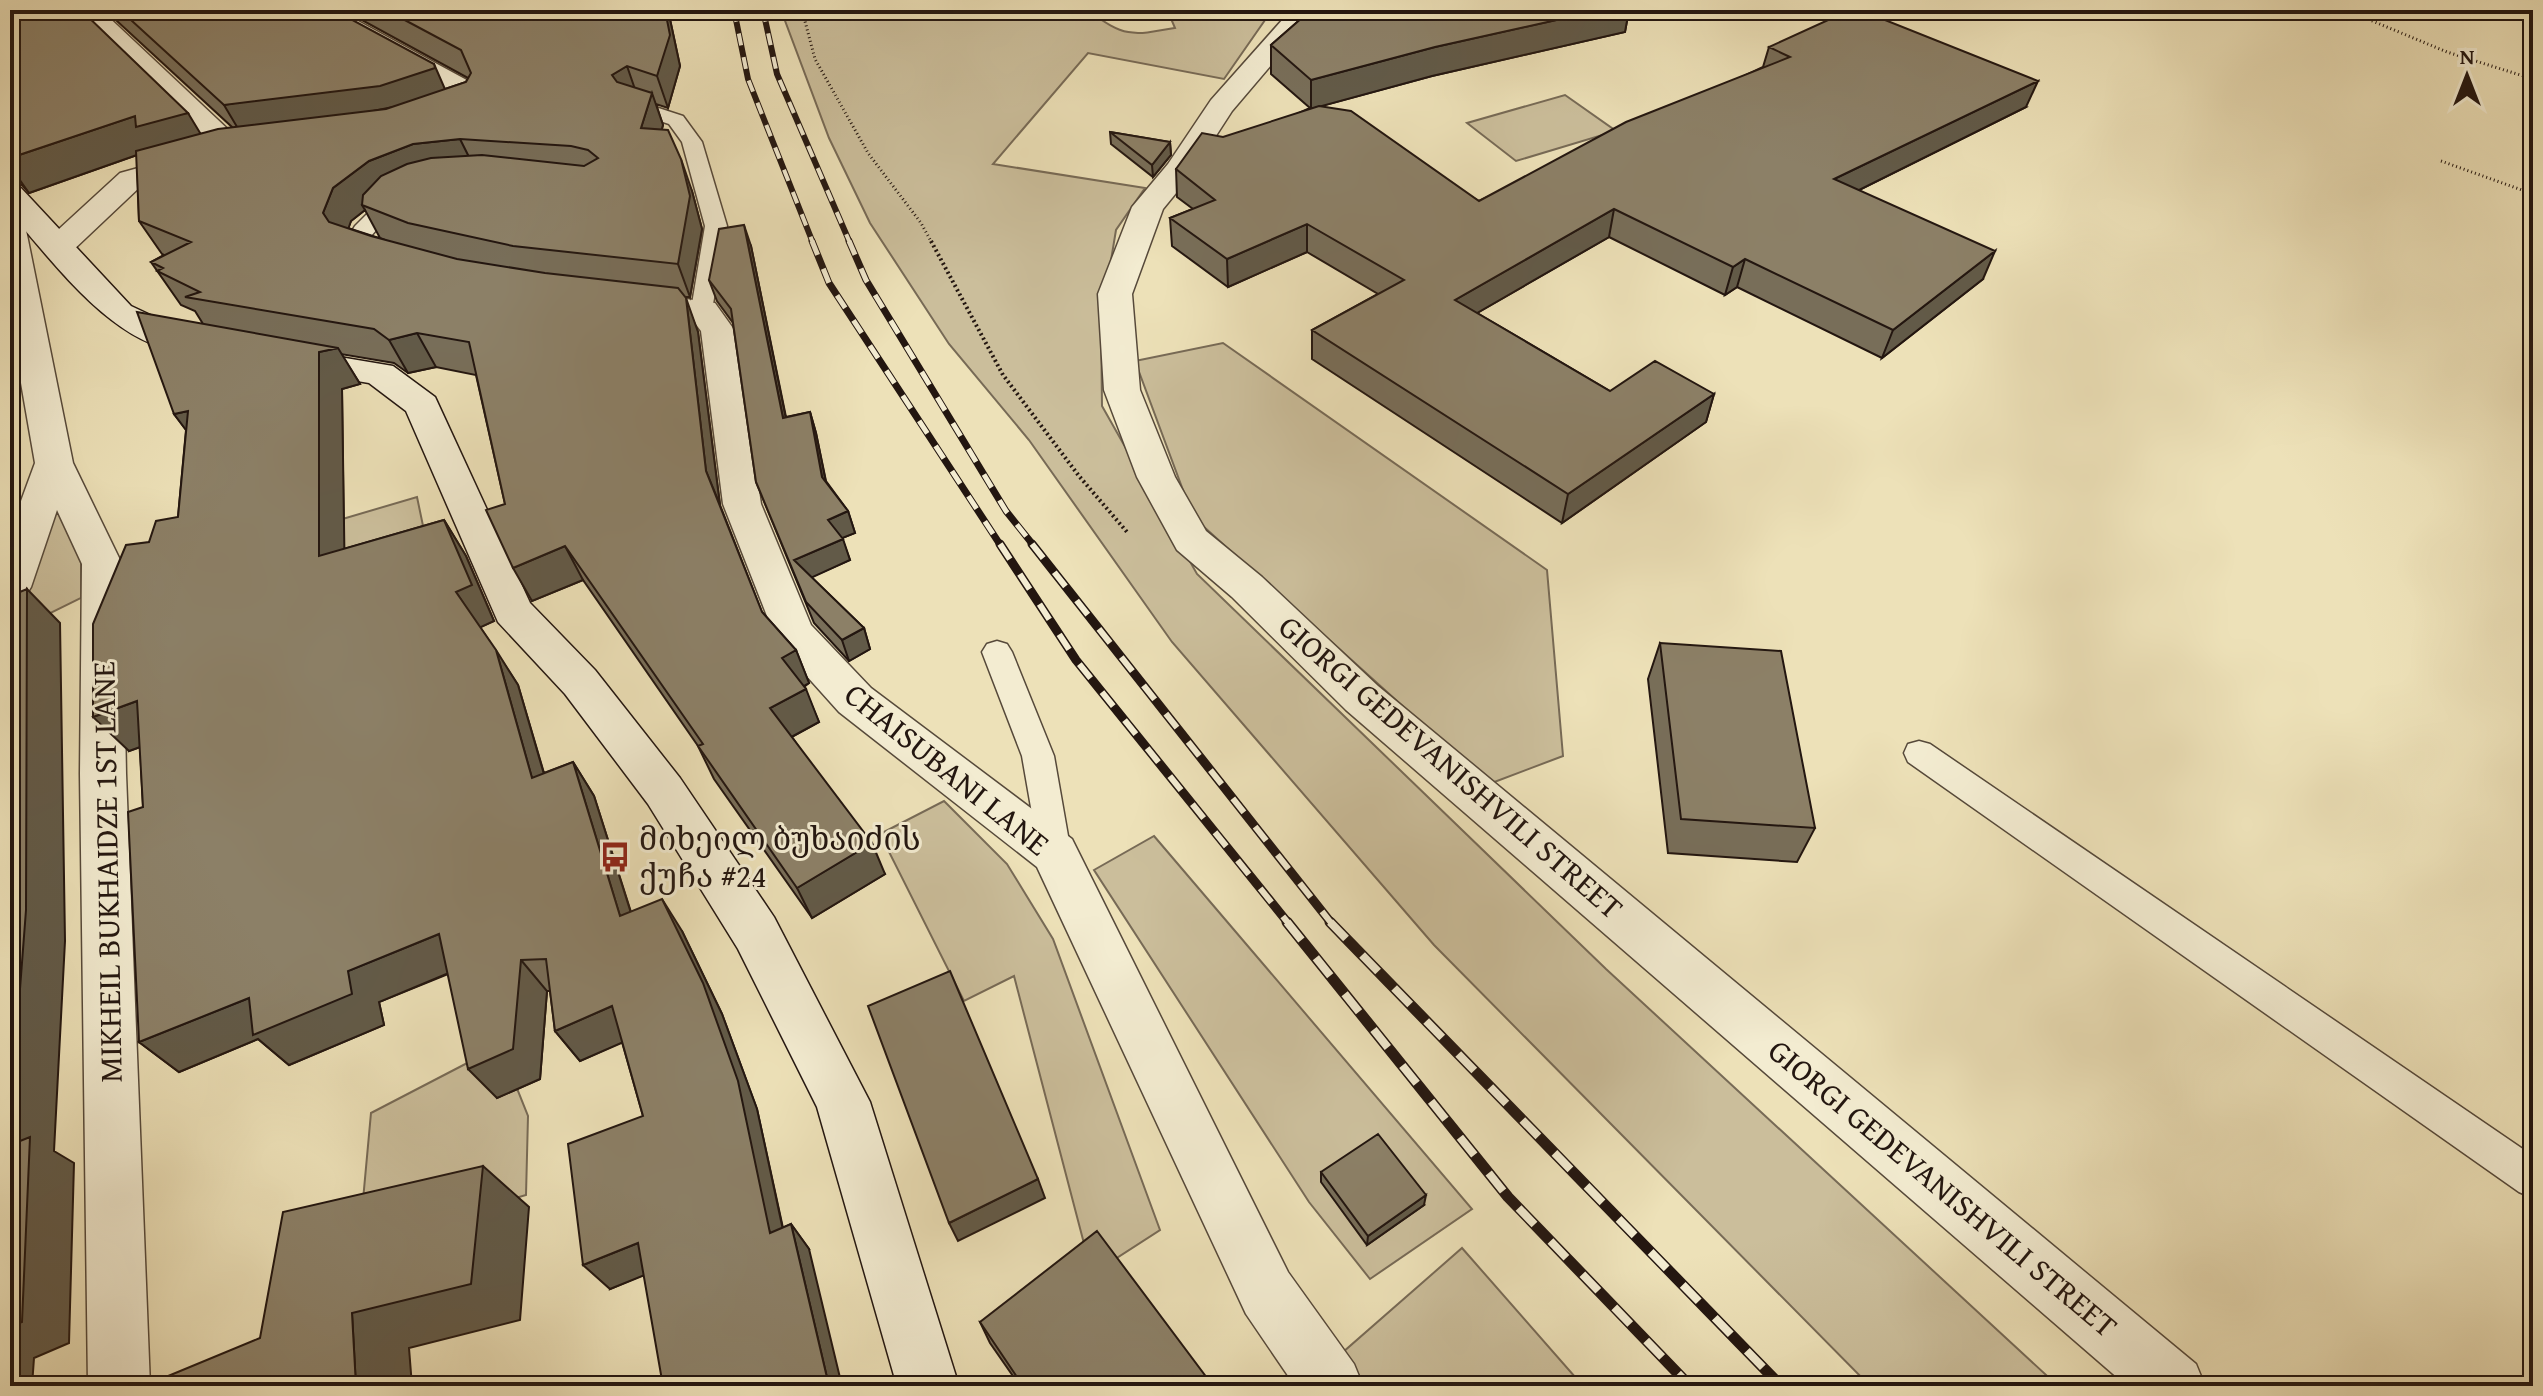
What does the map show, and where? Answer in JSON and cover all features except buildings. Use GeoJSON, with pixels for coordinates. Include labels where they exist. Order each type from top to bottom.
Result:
{"type":"FeatureCollection","features":[{"type":"Feature","properties":{"kind":"street"},"geometry":{"type":"LineString","coordinates":[[86,10],[235,150]]}},
{"type":"Feature","properties":{"kind":"street"},"geometry":{"type":"LineString","coordinates":[[335,10],[327,14],[464,90],[468,106],[415,125]]}},
{"type":"Feature","properties":{"kind":"street","name":"GIORGI GEDEVANISHVILI STREET"},"geometry":{"type":"LineString","coordinates":[[1305,10],[1221,106],[1179,170],[1148,207],[1115,294],[1122,390],[1156,477],[1191,540],[1247,587],[1362,698],[2174,1386]]}},
{"type":"Feature","properties":{"kind":"street"},"geometry":{"type":"LineString","coordinates":[[58,247],[131,179],[235,150],[265,146]]}},
{"type":"Feature","properties":{"kind":"street"},"geometry":{"type":"LineString","coordinates":[[10,195],[119,313],[171,338],[380,374],[422,405],[513,611],[580,682],[664,791],[756,933],[836,1088],[928,1386]]}},
{"type":"Feature","properties":{"kind":"street","name":"MIKHEIL BUKHAIDZE 1ST LANE"},"geometry":{"type":"LineString","coordinates":[[10,230],[54,463],[102,564],[103,774],[119,1386]]}},
{"type":"Feature","properties":{"kind":"street"},"geometry":{"type":"LineString","coordinates":[[587,297],[703,310]]}},
{"type":"Feature","properties":{"kind":"street","name":"CHAISUBANI LANE"},"geometry":{"type":"LineString","coordinates":[[703,310],[718,331],[742,504],[793,633],[855,700],[1055,853],[1267,1293],[1332,1386]]}},
{"type":"Feature","properties":{"kind":"street"},"geometry":{"type":"LineString","coordinates":[[10,587],[54,463]]}},
{"type":"Feature","properties":{"kind":"lane"},"geometry":{"type":"LineString","coordinates":[[637,107],[676,120],[692,142],[716,226],[703,310]]}},
{"type":"Feature","properties":{"kind":"lane"},"geometry":{"type":"LineString","coordinates":[[375,244],[393,199],[422,188]]}},
{"type":"Feature","properties":{"kind":"lane"},"geometry":{"type":"LineString","coordinates":[[997,652],[1038,756],[1055,853]]}},
{"type":"Feature","properties":{"kind":"lane"},"geometry":{"type":"LineString","coordinates":[[1919,753],[2533,1179]]}},
{"type":"Feature","properties":{"kind":"path"},"geometry":{"type":"LineString","coordinates":[[802,10],[815,59],[868,153],[921,223],[1003,375],[1079,476],[1136,542],[1191,540]]}},
{"type":"Feature","properties":{"kind":"path"},"geometry":{"type":"LineString","coordinates":[[2346,10],[2447,52],[2533,79]]}},
{"type":"Feature","properties":{"kind":"path"},"geometry":{"type":"LineString","coordinates":[[2441,161],[2533,194]]}},
{"type":"Feature","properties":{"kind":"shaded area"},"geometry":{"type":"Polygon","coordinates":[[[781,10],[1087,10],[1120,30],[1137,33],[1175,28],[1169,14],[1172,10],[1272,10],[1224,79],[1088,53],[993,164],[1145,188],[1116,230],[1101,321],[1102,406],[1197,574],[1606,969],[2058,1386],[1870,1386],[1434,945],[1172,642],[1029,440],[949,344],[870,223],[829,138],[781,10]]]}},
{"type":"Feature","properties":{"kind":"shaded area"},"geometry":{"type":"Polygon","coordinates":[[[1565,95],[1616,131],[1516,161],[1467,123],[1565,95]]]}},
{"type":"Feature","properties":{"kind":"shaded area"},"geometry":{"type":"Polygon","coordinates":[[[1223,343],[1547,570],[1563,756],[1489,784],[1193,517],[1135,361],[1223,343]]]}},
{"type":"Feature","properties":{"kind":"shaded area"},"geometry":{"type":"Polygon","coordinates":[[[417,497],[431,564],[251,546],[417,497]]]}},
{"type":"Feature","properties":{"kind":"shaded area"},"geometry":{"type":"Polygon","coordinates":[[[60,498],[81,557],[81,598],[10,633],[60,498]]]}},
{"type":"Feature","properties":{"kind":"shaded area"},"geometry":{"type":"Polygon","coordinates":[[[944,801],[1007,864],[1053,939],[1160,1230],[1092,1274],[1014,976],[964,1001],[880,834],[944,801]]]}},
{"type":"Feature","properties":{"kind":"shaded area"},"geometry":{"type":"Polygon","coordinates":[[[1154,836],[1472,1209],[1370,1279],[1309,1202],[1094,870],[1154,836]]]}},
{"type":"Feature","properties":{"kind":"shaded area"},"geometry":{"type":"Polygon","coordinates":[[[500,1046],[528,1116],[526,1195],[359,1244],[371,1113],[500,1046]]]}},
{"type":"Feature","properties":{"kind":"shaded area"},"geometry":{"type":"Polygon","coordinates":[[[1462,1248],[1583,1386],[1367,1386],[1342,1353],[1462,1248]]]}},
{"type":"Feature","properties":{"kind":"railway"},"geometry":{"type":"LineString","coordinates":[[734,10],[748,79],[813,243]]}},
{"type":"Feature","properties":{"kind":"railway"},"geometry":{"type":"LineString","coordinates":[[763,10],[777,74],[850,243]]}},
{"type":"Feature","properties":{"kind":"railway"},"geometry":{"type":"LineString","coordinates":[[812,241],[829,283],[1001,546]]}},
{"type":"Feature","properties":{"kind":"railway"},"geometry":{"type":"LineString","coordinates":[[849,241],[866,280],[1006,511],[1034,546]]}},
{"type":"Feature","properties":{"kind":"railway"},"geometry":{"type":"LineString","coordinates":[[1000,544],[1076,660],[1289,924]]}},
{"type":"Feature","properties":{"kind":"railway"},"geometry":{"type":"LineString","coordinates":[[1032,544],[1332,924]]}},
{"type":"Feature","properties":{"kind":"railway"},"geometry":{"type":"LineString","coordinates":[[1287,922],[1508,1197],[1690,1386]]}},
{"type":"Feature","properties":{"kind":"railway"},"geometry":{"type":"LineString","coordinates":[[1330,922],[1781,1386]]}},
{"type":"Feature","properties":{"kind":"place","name":"მიხეილ ბუხაიძის ქუჩა #24"},"geometry":{"type":"Point","coordinates":[615,857]}}]}
